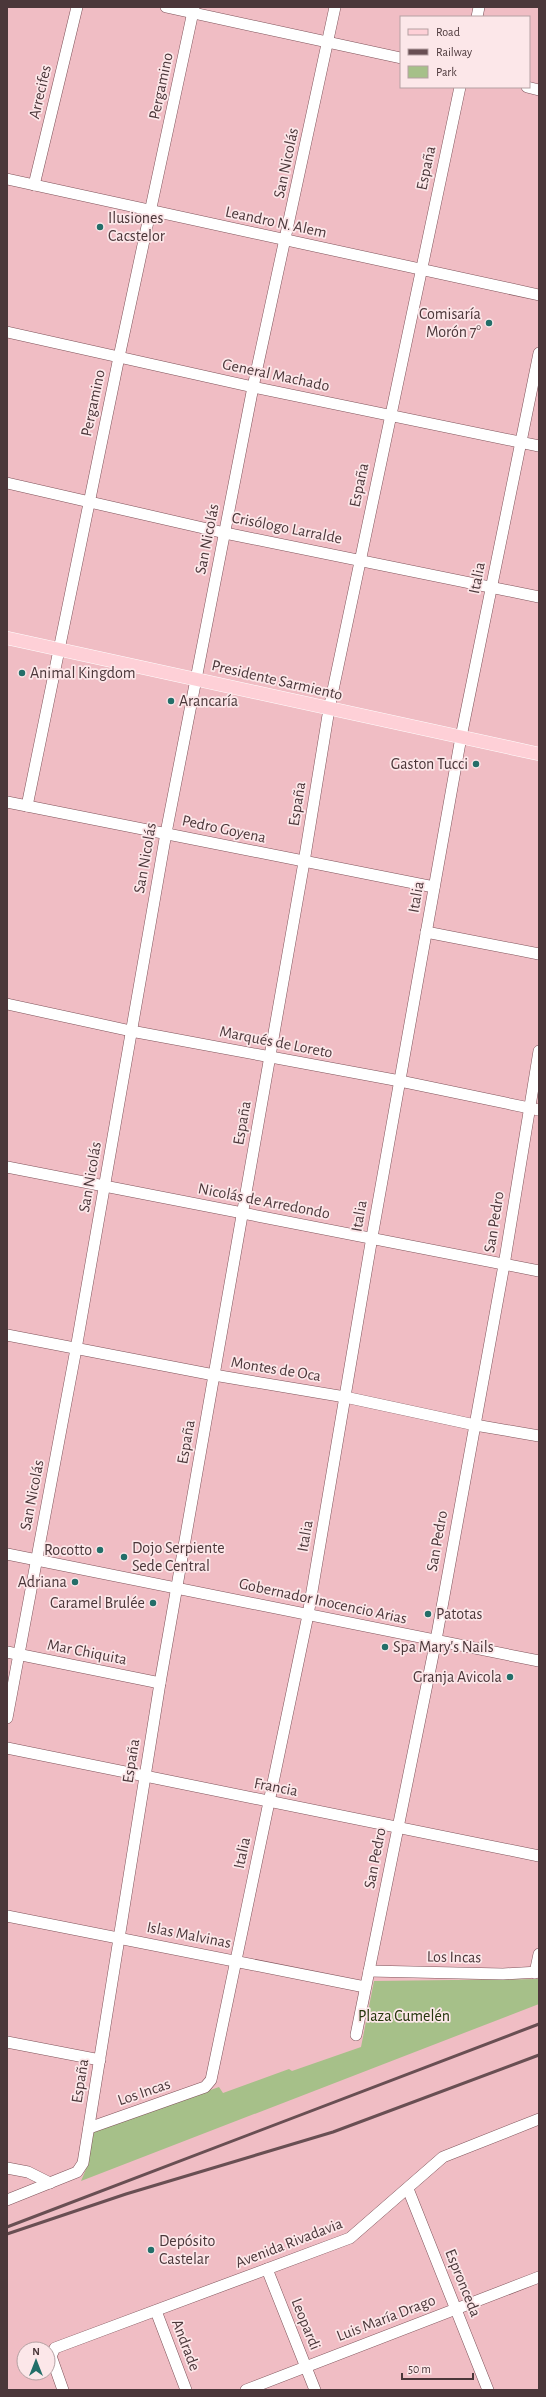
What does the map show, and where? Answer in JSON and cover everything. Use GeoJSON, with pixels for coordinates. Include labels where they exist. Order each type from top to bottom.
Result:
{"type":"FeatureCollection","features":[{"type":"Feature","properties":{"kind":"main road","name":"Presidente Sarmiento"},"geometry":{"type":"LineString","coordinates":[[7,638],[539,754]]}},
{"type":"Feature","properties":{"kind":"street","name":"Arrecifes"},"geometry":{"type":"LineString","coordinates":[[34,185],[77,7]]}},
{"type":"Feature","properties":{"kind":"street"},"geometry":{"type":"LineString","coordinates":[[166,7],[194,10],[400,58]]}},
{"type":"Feature","properties":{"kind":"street","name":"San Nicolás"},"geometry":{"type":"LineString","coordinates":[[7,1718],[76,1349],[166,833],[253,387],[335,7]]}},
{"type":"Feature","properties":{"kind":"street","name":"Pergamino"},"geometry":{"type":"LineString","coordinates":[[27,806],[119,357],[194,10]]}},
{"type":"Feature","properties":{"kind":"street","name":"España"},"geometry":{"type":"LineString","coordinates":[[50,2183],[81,2168],[89,2128],[160,1683],[243,1214],[329,709],[420,270],[460,88]]}},
{"type":"Feature","properties":{"kind":"street","name":"Leandro N. Alem"},"geometry":{"type":"LineString","coordinates":[[7,179],[539,295]]}},
{"type":"Feature","properties":{"kind":"street","name":"General Machado"},"geometry":{"type":"LineString","coordinates":[[7,332],[253,387],[539,446]]}},
{"type":"Feature","properties":{"kind":"street","name":"Italia"},"geometry":{"type":"LineString","coordinates":[[209,2084],[308,1615],[372,1237],[461,737],[539,353]]}},
{"type":"Feature","properties":{"kind":"street","name":"Crisólogo Larralde"},"geometry":{"type":"LineString","coordinates":[[7,484],[225,533],[360,559],[539,597]]}},
{"type":"Feature","properties":{"kind":"street","name":"Pedro Goyena"},"geometry":{"type":"LineString","coordinates":[[7,802],[434,887]]}},
{"type":"Feature","properties":{"kind":"street"},"geometry":{"type":"LineString","coordinates":[[426,932],[539,954]]}},
{"type":"Feature","properties":{"kind":"street","name":"Marqués de Loreto"},"geometry":{"type":"LineString","coordinates":[[7,1004],[131,1031],[400,1081],[533,1109]]}},
{"type":"Feature","properties":{"kind":"street","name":"San Pedro"},"geometry":{"type":"LineString","coordinates":[[356,2035],[397,1826],[436,1640],[533,1109],[539,1051]]}},
{"type":"Feature","properties":{"kind":"street","name":"Nicolás de Arredondo"},"geometry":{"type":"LineString","coordinates":[[7,1167],[243,1214],[372,1237],[539,1271]]}},
{"type":"Feature","properties":{"kind":"street","name":"Montes de Oca"},"geometry":{"type":"LineString","coordinates":[[7,1335],[214,1375],[345,1397],[475,1425],[539,1436]]}},
{"type":"Feature","properties":{"kind":"street","name":"Gobernador Inocencio Arias"},"geometry":{"type":"LineString","coordinates":[[7,1554],[539,1661]]}},
{"type":"Feature","properties":{"kind":"street","name":"Mar Chiquita"},"geometry":{"type":"LineString","coordinates":[[7,1652],[160,1683]]}},
{"type":"Feature","properties":{"kind":"street","name":"Francia"},"geometry":{"type":"LineString","coordinates":[[7,1748],[539,1856]]}},
{"type":"Feature","properties":{"kind":"street","name":"Islas Malvinas"},"geometry":{"type":"LineString","coordinates":[[7,1916],[365,1987]]}},
{"type":"Feature","properties":{"kind":"street"},"geometry":{"type":"LineString","coordinates":[[537,1972],[539,1954]]}},
{"type":"Feature","properties":{"kind":"street","name":"Los Incas"},"geometry":{"type":"LineString","coordinates":[[369,1971],[537,1972]]}},
{"type":"Feature","properties":{"kind":"street"},"geometry":{"type":"LineString","coordinates":[[7,2042],[100,2060]]}},
{"type":"Feature","properties":{"kind":"street","name":"Los Incas"},"geometry":{"type":"LineString","coordinates":[[89,2128],[209,2084]]}},
{"type":"Feature","properties":{"kind":"street","name":"Avenida Rivadavia"},"geometry":{"type":"LineString","coordinates":[[63,2390],[51,2356],[52,2352],[56,2348],[350,2238],[450,2153],[539,2119]]}},
{"type":"Feature","properties":{"kind":"street"},"geometry":{"type":"LineString","coordinates":[[7,2168],[28,2172],[50,2183]]}},
{"type":"Feature","properties":{"kind":"street"},"geometry":{"type":"LineString","coordinates":[[7,2200],[50,2183]]}},
{"type":"Feature","properties":{"kind":"street","name":"Espronceda"},"geometry":{"type":"LineString","coordinates":[[408,2189],[488,2390]]}},
{"type":"Feature","properties":{"kind":"street","name":"Leopardi"},"geometry":{"type":"LineString","coordinates":[[267,2269],[315,2390]]}},
{"type":"Feature","properties":{"kind":"street","name":"Luis María Drago"},"geometry":{"type":"LineString","coordinates":[[246,2390],[539,2277]]}},
{"type":"Feature","properties":{"kind":"street","name":"Andrade"},"geometry":{"type":"LineString","coordinates":[[156,2311],[186,2390]]}},
{"type":"Feature","properties":{"kind":"green space","name":"Plaza Cumelén"},"geometry":{"type":"Polygon","coordinates":[[[539,1979],[539,2004],[81,2181],[86,2169],[94,2131],[219,2087],[223,2093],[289,2069],[292,2071],[361,2047],[374,1981],[539,1979]]]}},
{"type":"Feature","properties":{"kind":"railway"},"geometry":{"type":"LineString","coordinates":[[7,2227],[539,2024]]}},
{"type":"Feature","properties":{"kind":"railway"},"geometry":{"type":"LineString","coordinates":[[7,2234],[126,2194],[333,2132],[539,2055]]}},
{"type":"Feature","properties":{"kind":"place","name":"Ilusiones Cacstelor"},"geometry":{"type":"Point","coordinates":[100,227]}},
{"type":"Feature","properties":{"kind":"place","name":"Comisaría Morón 7°"},"geometry":{"type":"Point","coordinates":[489,323]}},
{"type":"Feature","properties":{"kind":"place","name":"Animal Kingdom"},"geometry":{"type":"Point","coordinates":[22,673]}},
{"type":"Feature","properties":{"kind":"place","name":"Arancaría"},"geometry":{"type":"Point","coordinates":[171,701]}},
{"type":"Feature","properties":{"kind":"place","name":"Gaston Tucci"},"geometry":{"type":"Point","coordinates":[476,764]}},
{"type":"Feature","properties":{"kind":"place","name":"Rocotto"},"geometry":{"type":"Point","coordinates":[100,1550]}},
{"type":"Feature","properties":{"kind":"place","name":"Dojo Serpiente Sede Central"},"geometry":{"type":"Point","coordinates":[124,1557]}},
{"type":"Feature","properties":{"kind":"place","name":"Adriana"},"geometry":{"type":"Point","coordinates":[75,1582]}},
{"type":"Feature","properties":{"kind":"place","name":"Caramel Brulée"},"geometry":{"type":"Point","coordinates":[153,1603]}},
{"type":"Feature","properties":{"kind":"place","name":"Patotas"},"geometry":{"type":"Point","coordinates":[428,1614]}},
{"type":"Feature","properties":{"kind":"place","name":"Spa Mary's Nails"},"geometry":{"type":"Point","coordinates":[385,1647]}},
{"type":"Feature","properties":{"kind":"place","name":"Granja Avicola"},"geometry":{"type":"Point","coordinates":[510,1677]}},
{"type":"Feature","properties":{"kind":"place","name":"Depósito Castelar"},"geometry":{"type":"Point","coordinates":[151,2250]}}]}
